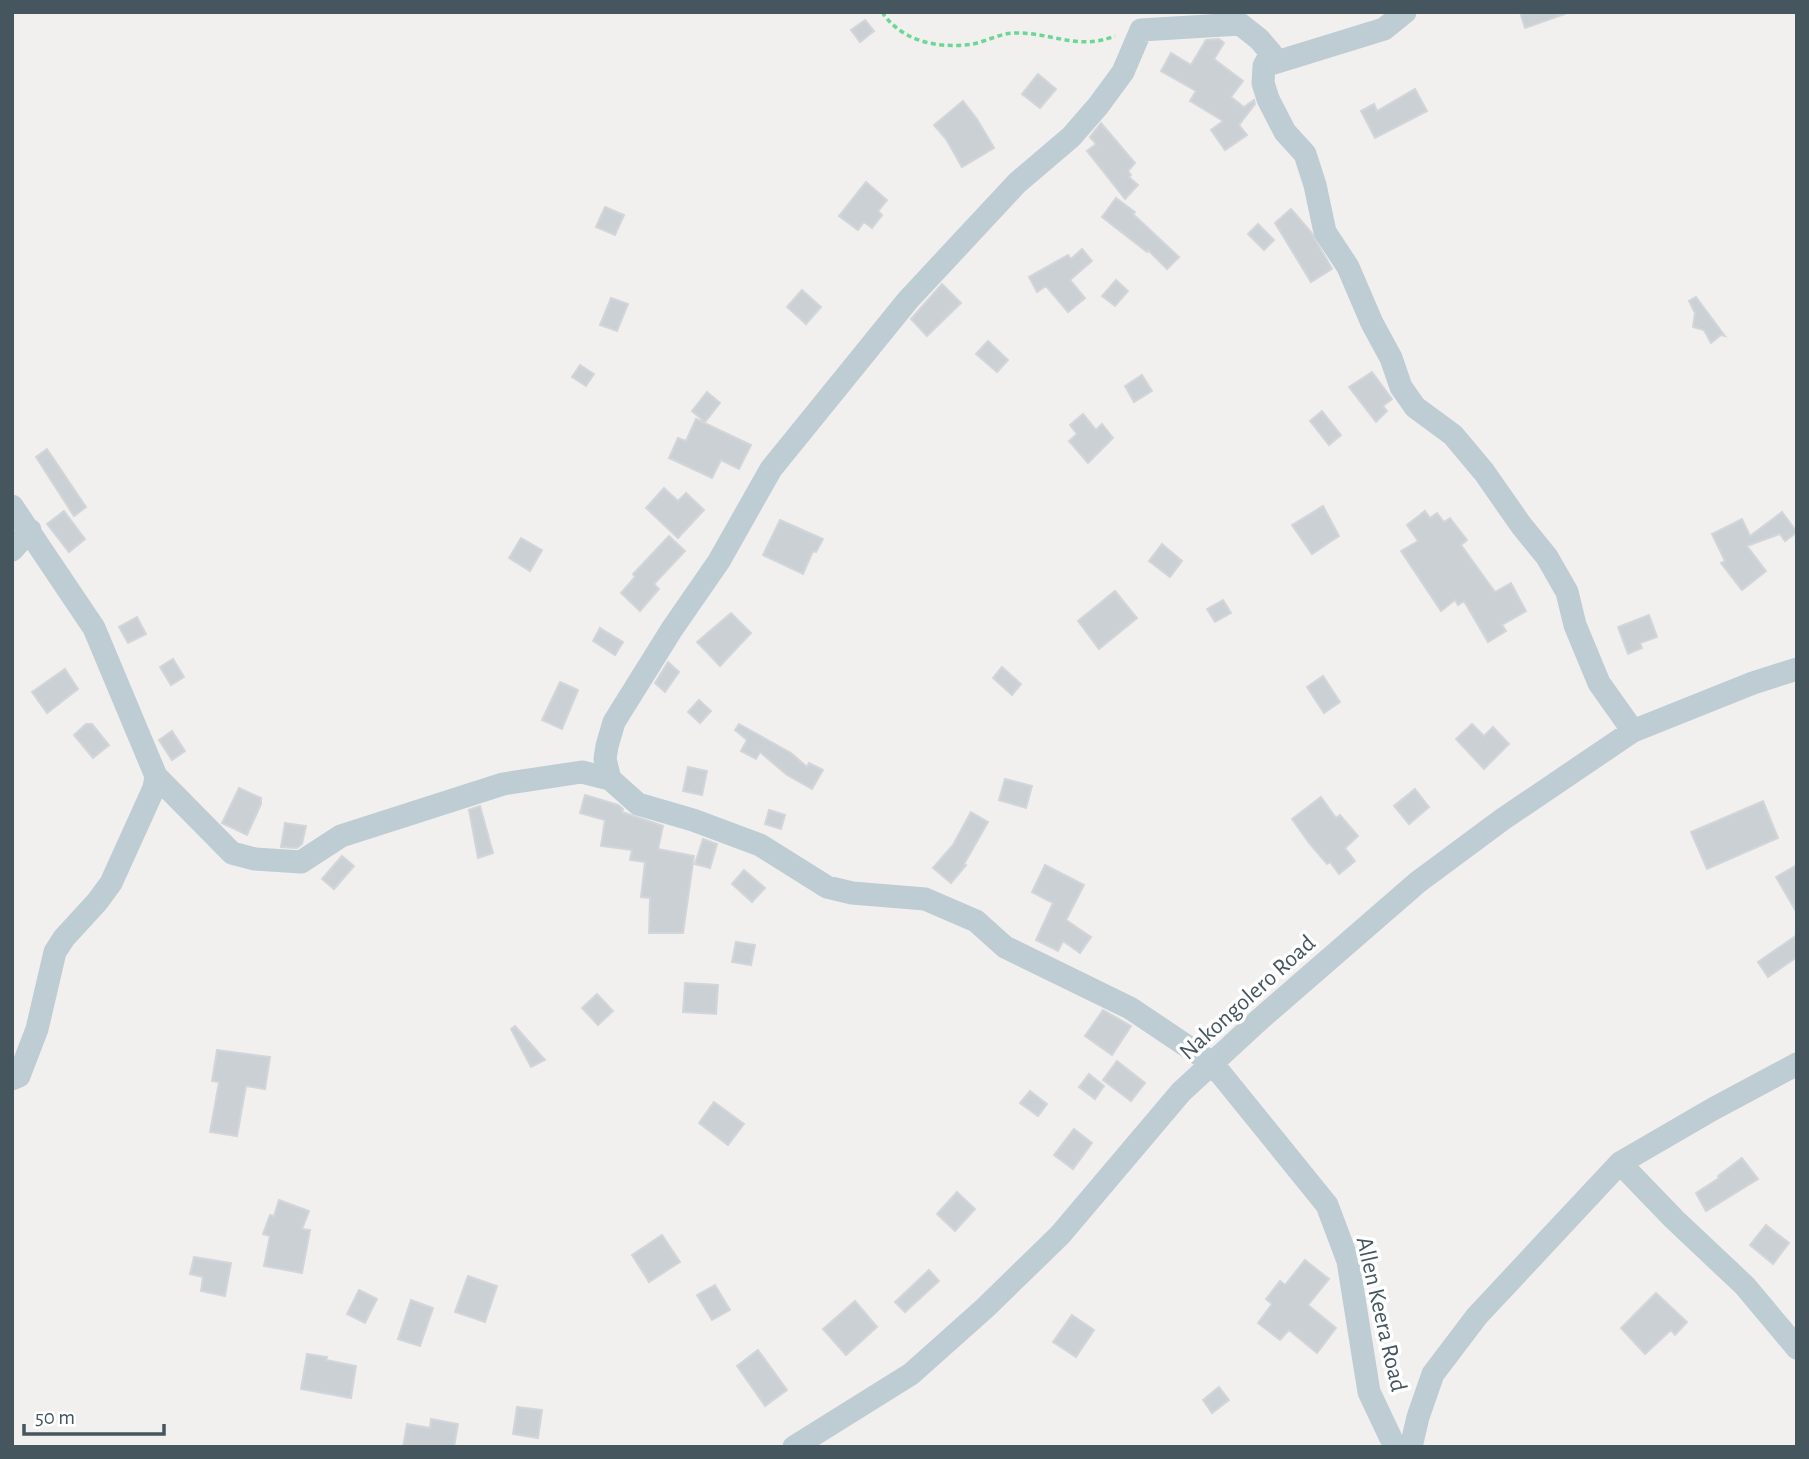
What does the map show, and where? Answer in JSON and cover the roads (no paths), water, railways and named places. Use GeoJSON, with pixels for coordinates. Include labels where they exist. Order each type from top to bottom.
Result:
{"type":"FeatureCollection","features":[{"type":"Feature","properties":{"kind":"street"},"geometry":{"type":"LineString","coordinates":[[1265,66],[1384,29],[1405,12]]}},
{"type":"Feature","properties":{"kind":"street"},"geometry":{"type":"LineString","coordinates":[[12,506],[94,628],[156,776],[232,853],[255,859],[301,862],[341,836],[502,784],[582,772],[610,779],[606,759],[614,722],[672,629],[719,561],[771,469],[908,300],[1017,183],[1071,137],[1098,106],[1123,72],[1141,30],[1240,24],[1271,53],[1265,66],[1264,83],[1268,99],[1285,132],[1305,154],[1325,232],[1348,267],[1372,323],[1391,358],[1401,387],[1415,407],[1453,435],[1547,557],[1567,592],[1575,625],[1599,683],[1633,731]]}},
{"type":"Feature","properties":{"kind":"street"},"geometry":{"type":"LineString","coordinates":[[12,550],[30,530]]}},
{"type":"Feature","properties":{"kind":"street","name":"Nakongolero Road"},"geometry":{"type":"LineString","coordinates":[[794,1447],[912,1374],[985,1308],[1060,1235],[1181,1093],[1418,882],[1503,819],[1633,731],[1753,683],[1797,669]]}},
{"type":"Feature","properties":{"kind":"street"},"geometry":{"type":"LineString","coordinates":[[12,1079],[19,1076],[37,1029],[55,952],[111,883],[154,788],[156,776]]}},
{"type":"Feature","properties":{"kind":"street","name":"Allen Keera Road"},"geometry":{"type":"LineString","coordinates":[[610,779],[638,804],[693,820],[760,845],[827,887],[852,893],[925,900],[976,921],[1005,947],[1130,1008],[1212,1063],[1327,1205],[1348,1261],[1369,1392],[1395,1447]]}},
{"type":"Feature","properties":{"kind":"street"},"geometry":{"type":"LineString","coordinates":[[1411,1447],[1433,1374],[1477,1316],[1620,1164],[1713,1109],[1797,1064]]}},
{"type":"Feature","properties":{"kind":"street"},"geometry":{"type":"LineString","coordinates":[[1620,1164],[1745,1286],[1797,1348]]}}]}
